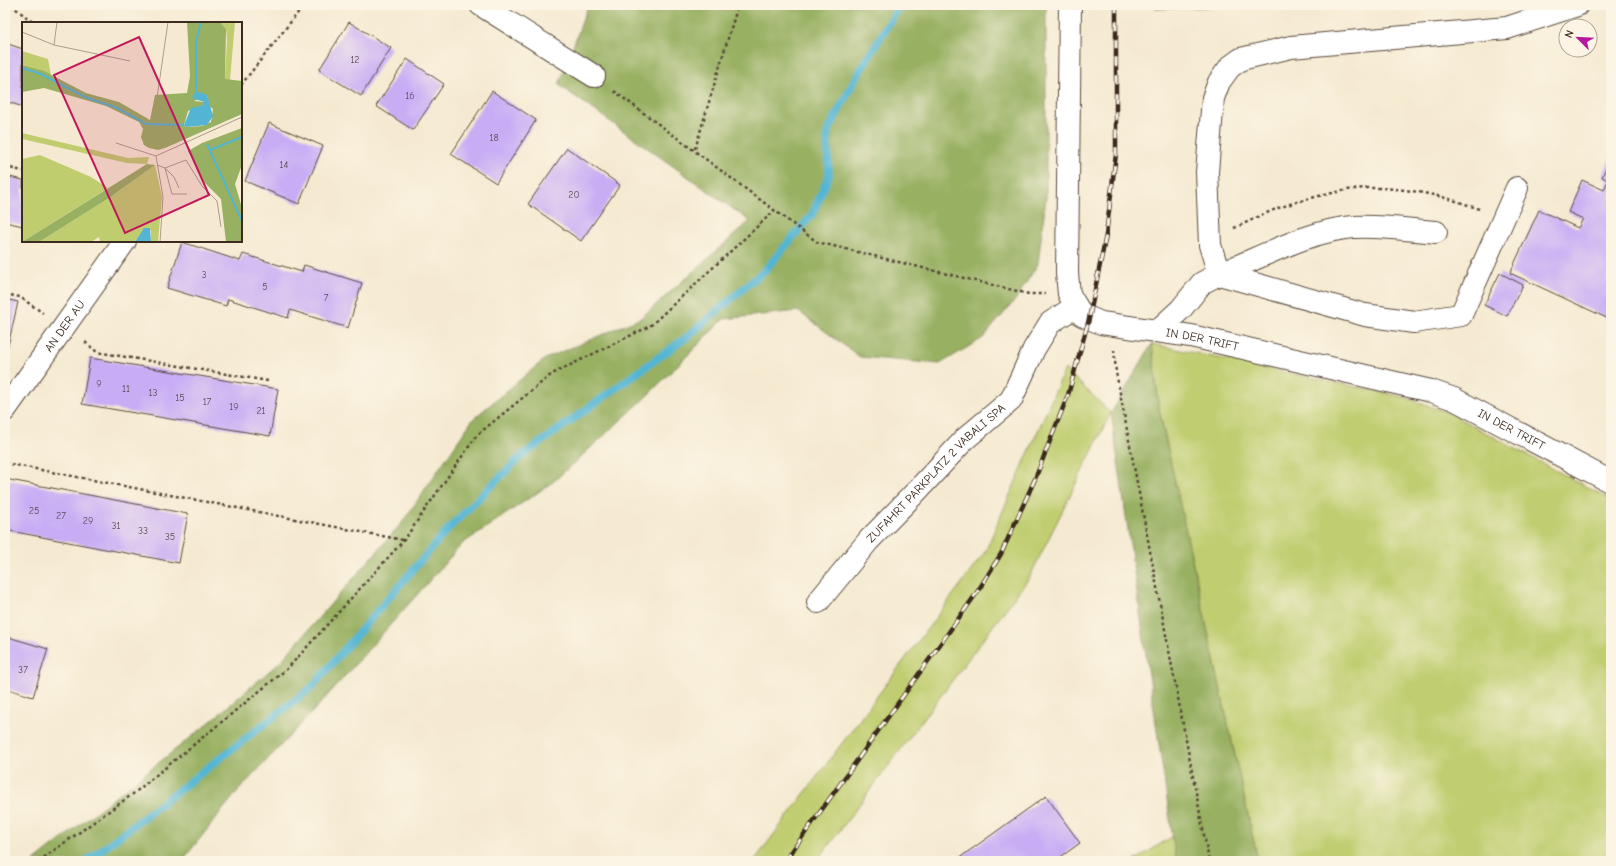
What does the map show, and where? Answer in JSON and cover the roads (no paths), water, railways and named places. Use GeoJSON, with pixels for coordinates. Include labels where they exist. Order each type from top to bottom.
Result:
{"type":"FeatureCollection","features":[{"type":"Feature","properties":{"kind":"street"},"geometry":{"type":"LineString","coordinates":[[482,5],[594,76]]}},
{"type":"Feature","properties":{"kind":"street"},"geometry":{"type":"LineString","coordinates":[[1070,5],[1067,273],[1073,300]]}},
{"type":"Feature","properties":{"kind":"street"},"geometry":{"type":"LineString","coordinates":[[1219,274],[1210,245],[1207,172],[1213,98],[1219,82],[1230,67],[1241,60],[1291,47],[1507,28],[1577,5]]}},
{"type":"Feature","properties":{"kind":"street"},"geometry":{"type":"LineString","coordinates":[[1219,274],[1365,315],[1414,322],[1461,315],[1517,188]]}},
{"type":"Feature","properties":{"kind":"street"},"geometry":{"type":"LineString","coordinates":[[1157,331],[1182,309],[1202,283],[1219,274],[1281,248],[1329,232],[1354,227],[1436,232]]}},
{"type":"Feature","properties":{"kind":"street","name":"AN DER AU"},"geometry":{"type":"LineString","coordinates":[[5,410],[65,328],[124,242]]}},
{"type":"Feature","properties":{"kind":"street","name":"IN DER TRIFT"},"geometry":{"type":"LineString","coordinates":[[1073,300],[1082,315],[1089,319],[1112,325],[1199,338],[1431,391],[1454,399],[1611,482]]}},
{"type":"Feature","properties":{"kind":"street","name":"ZUFAHRT PARKPLATZ 2 VABALI SPA"},"geometry":{"type":"LineString","coordinates":[[818,602],[868,540],[913,495],[965,439],[1011,400],[1034,349],[1050,323],[1073,300]]}},
{"type":"Feature","properties":{"kind":"waterway"},"geometry":{"type":"LineString","coordinates":[[87,861],[311,688],[449,528],[519,458],[687,337],[765,270],[812,215],[829,175],[827,133],[854,81],[900,5]]}},
{"type":"Feature","properties":{"kind":"railway"},"geometry":{"type":"LineString","coordinates":[[785,861],[976,594],[1001,554],[1035,479],[1068,395],[1089,319],[1106,235],[1116,154],[1116,5]]}}]}
